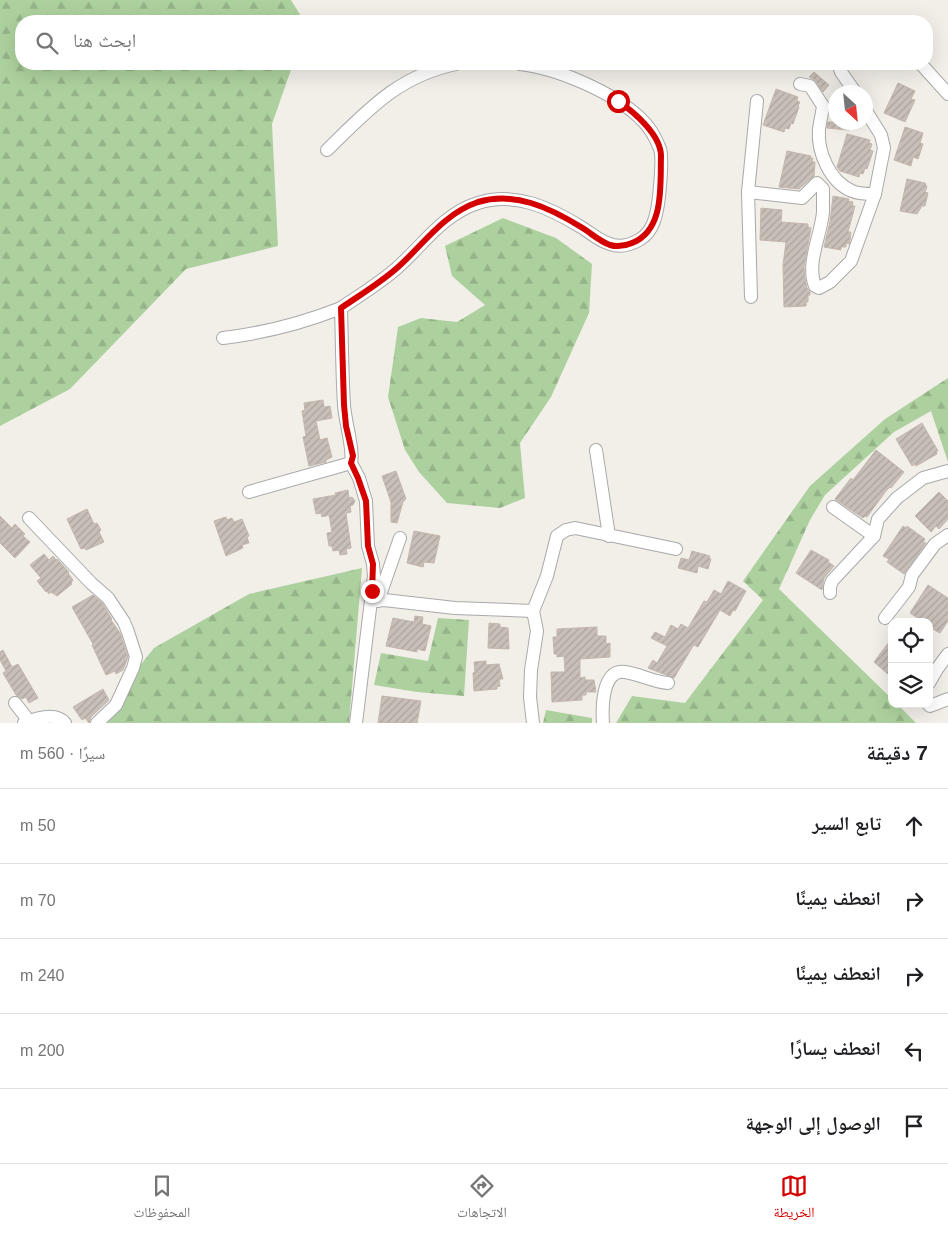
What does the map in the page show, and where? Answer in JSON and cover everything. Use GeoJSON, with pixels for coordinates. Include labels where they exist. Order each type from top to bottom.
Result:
{"type":"FeatureCollection","features":[{"type":"Feature","properties":{"kind":"street"},"geometry":{"type":"LineString","coordinates":[[327,150],[379,100],[406,82],[436,70]]}},
{"type":"Feature","properties":{"kind":"street"},"geometry":{"type":"LineString","coordinates":[[223,338],[282,328],[341,308],[395,270],[445,220],[479,202],[504,199],[521,200],[538,205],[611,245],[626,245],[641,239],[652,226],[660,187],[661,150],[653,135],[641,118],[618,101],[582,83],[550,70]]}},
{"type":"Feature","properties":{"kind":"street"},"geometry":{"type":"LineString","coordinates":[[840,70],[849,85]]}},
{"type":"Feature","properties":{"kind":"street"},"geometry":{"type":"LineString","coordinates":[[926,70],[948,94]]}},
{"type":"Feature","properties":{"kind":"street"},"geometry":{"type":"LineString","coordinates":[[800,84],[810,86],[824,106],[819,130],[820,146],[834,178],[842,186],[853,192],[874,194]]}},
{"type":"Feature","properties":{"kind":"street"},"geometry":{"type":"LineString","coordinates":[[751,297],[748,192],[757,101]]}},
{"type":"Feature","properties":{"kind":"street"},"geometry":{"type":"LineString","coordinates":[[748,192],[802,198],[817,183],[823,189],[823,214],[813,266],[814,281],[819,288],[830,282],[851,261],[874,194],[884,148],[881,136],[873,123]]}},
{"type":"Feature","properties":{"kind":"street"},"geometry":{"type":"LineString","coordinates":[[341,308],[346,426],[353,456],[351,463],[366,501],[368,546],[373,564],[375,601],[356,723]]}},
{"type":"Feature","properties":{"kind":"street"},"geometry":{"type":"LineString","coordinates":[[596,450],[608,536]]}},
{"type":"Feature","properties":{"kind":"street"},"geometry":{"type":"LineString","coordinates":[[249,492],[351,463]]}},
{"type":"Feature","properties":{"kind":"street"},"geometry":{"type":"LineString","coordinates":[[830,593],[832,581],[874,536],[878,519],[897,498],[923,478],[948,471]]}},
{"type":"Feature","properties":{"kind":"street"},"geometry":{"type":"LineString","coordinates":[[833,507],[874,536]]}},
{"type":"Feature","properties":{"kind":"street"},"geometry":{"type":"LineString","coordinates":[[28,518],[108,598],[124,622],[128,632],[136,656],[133,668],[116,705],[97,723]]}},
{"type":"Feature","properties":{"kind":"street"},"geometry":{"type":"LineString","coordinates":[[533,723],[530,697],[531,670],[537,631],[533,611],[547,576],[557,536],[561,532],[575,528],[676,549]]}},
{"type":"Feature","properties":{"kind":"street"},"geometry":{"type":"LineString","coordinates":[[885,618],[909,587],[912,575],[935,544],[948,535]]}},
{"type":"Feature","properties":{"kind":"street"},"geometry":{"type":"LineString","coordinates":[[375,601],[400,538]]}},
{"type":"Feature","properties":{"kind":"street"},"geometry":{"type":"LineString","coordinates":[[375,601],[482,610],[533,611]]}},
{"type":"Feature","properties":{"kind":"street"},"geometry":{"type":"LineString","coordinates":[[933,676],[948,654]]}},
{"type":"Feature","properties":{"kind":"street"},"geometry":{"type":"LineString","coordinates":[[602,723],[607,682],[615,673],[624,671],[658,683],[668,684]]}},
{"type":"Feature","properties":{"kind":"street"},"geometry":{"type":"LineString","coordinates":[[933,705],[948,700]]}},
{"type":"Feature","properties":{"kind":"street"},"geometry":{"type":"LineString","coordinates":[[15,703],[26,722],[40,718],[58,717],[65,723]]}},
{"type":"Feature","properties":{"kind":"green space"},"geometry":{"type":"Polygon","coordinates":[[[0,0],[291,0],[300,15],[15,15],[15,70],[291,70],[272,124],[278,246],[186,269],[70,389],[0,426],[0,0]]]}},
{"type":"Feature","properties":{"kind":"green space"},"geometry":{"type":"Polygon","coordinates":[[[503,218],[556,238],[592,264],[589,313],[551,397],[520,443],[525,498],[500,508],[447,503],[419,472],[405,450],[388,397],[398,327],[421,318],[457,322],[485,305],[452,276],[445,246],[503,218]]]}},
{"type":"Feature","properties":{"kind":"green space"},"geometry":{"type":"Polygon","coordinates":[[[948,378],[948,462],[931,411],[894,432],[825,495],[810,520],[779,589],[888,695],[888,708],[901,708],[916,723],[616,723],[632,696],[685,703],[763,600],[743,581],[810,486],[885,419],[948,378]]]}},
{"type":"Feature","properties":{"kind":"green space"},"geometry":{"type":"Polygon","coordinates":[[[362,568],[349,723],[94,723],[154,648],[249,594],[362,568]]]}},
{"type":"Feature","properties":{"kind":"green space"},"geometry":{"type":"Polygon","coordinates":[[[438,618],[469,620],[464,696],[417,692],[374,685],[381,653],[428,661],[438,618]]]}},
{"type":"Feature","properties":{"kind":"green space"},"geometry":{"type":"Polygon","coordinates":[[[546,710],[592,718],[592,723],[543,723],[546,710]]]}},
{"type":"Feature","properties":{"kind":"building"},"geometry":{"type":"Polygon","coordinates":[[[814,72],[829,85],[823,92],[815,80],[809,77],[814,72]]]}},
{"type":"Feature","properties":{"kind":"building"},"geometry":{"type":"Polygon","coordinates":[[[898,83],[915,91],[911,99],[915,100],[905,122],[884,113],[898,83]]]}},
{"type":"Feature","properties":{"kind":"building"},"geometry":{"type":"Polygon","coordinates":[[[776,89],[798,97],[797,101],[800,102],[793,124],[791,123],[789,129],[785,128],[784,132],[763,125],[776,89]]]}},
{"type":"Feature","properties":{"kind":"building"},"geometry":{"type":"Polygon","coordinates":[[[905,127],[923,133],[920,143],[923,144],[918,159],[913,157],[911,166],[894,160],[905,127]]]}},
{"type":"Feature","properties":{"kind":"building"},"geometry":{"type":"Polygon","coordinates":[[[847,134],[870,140],[869,143],[872,144],[870,150],[873,151],[867,169],[865,168],[863,174],[860,173],[859,177],[840,171],[837,167],[847,134]]]}},
{"type":"Feature","properties":{"kind":"building"},"geometry":{"type":"Polygon","coordinates":[[[787,151],[811,156],[810,158],[813,158],[812,162],[815,162],[814,176],[799,189],[779,187],[787,151]]]}},
{"type":"Feature","properties":{"kind":"building"},"geometry":{"type":"Polygon","coordinates":[[[907,179],[925,183],[927,187],[925,192],[928,193],[925,206],[922,206],[917,214],[900,211],[907,179]]]}},
{"type":"Feature","properties":{"kind":"building"},"geometry":{"type":"Polygon","coordinates":[[[833,196],[849,199],[848,201],[853,202],[852,206],[855,206],[848,232],[851,232],[849,244],[846,243],[846,247],[841,247],[841,250],[824,247],[830,222],[833,196]]]}},
{"type":"Feature","properties":{"kind":"building"},"geometry":{"type":"Polygon","coordinates":[[[761,208],[782,210],[781,222],[808,224],[808,227],[811,228],[804,267],[807,288],[810,292],[806,306],[784,307],[783,265],[786,242],[760,240],[761,208]]]}},
{"type":"Feature","properties":{"kind":"building"},"geometry":{"type":"Polygon","coordinates":[[[323,400],[324,407],[330,406],[332,418],[316,421],[320,440],[327,438],[332,457],[326,460],[326,462],[309,466],[303,437],[306,436],[302,411],[305,410],[304,403],[323,400]]]}},
{"type":"Feature","properties":{"kind":"building"},"geometry":{"type":"Polygon","coordinates":[[[922,423],[938,451],[936,451],[937,454],[916,466],[915,464],[912,466],[896,439],[922,423]]]}},
{"type":"Feature","properties":{"kind":"building"},"geometry":{"type":"Polygon","coordinates":[[[876,450],[904,472],[891,488],[886,491],[867,517],[863,518],[835,499],[851,478],[853,480],[876,450]]]}},
{"type":"Feature","properties":{"kind":"building"},"geometry":{"type":"Polygon","coordinates":[[[396,471],[406,499],[403,502],[397,523],[391,522],[391,502],[382,476],[396,471]]]}},
{"type":"Feature","properties":{"kind":"building"},"geometry":{"type":"Polygon","coordinates":[[[348,490],[349,498],[352,497],[355,501],[350,506],[351,512],[346,513],[351,548],[346,549],[347,554],[340,555],[339,550],[333,551],[332,546],[329,546],[327,533],[332,532],[329,515],[322,517],[321,513],[316,514],[313,499],[336,495],[335,493],[348,490]]]}},
{"type":"Feature","properties":{"kind":"building"},"geometry":{"type":"Polygon","coordinates":[[[939,492],[948,501],[948,519],[939,529],[936,526],[931,532],[915,516],[939,492]]]}},
{"type":"Feature","properties":{"kind":"building"},"geometry":{"type":"Polygon","coordinates":[[[87,509],[94,524],[97,523],[101,530],[99,532],[104,542],[86,550],[85,548],[81,549],[67,519],[87,509]]]}},
{"type":"Feature","properties":{"kind":"building"},"geometry":{"type":"Polygon","coordinates":[[[0,516],[12,528],[15,524],[25,534],[23,536],[30,542],[15,558],[0,543],[0,516]]]}},
{"type":"Feature","properties":{"kind":"building"},"geometry":{"type":"Polygon","coordinates":[[[226,517],[227,520],[232,518],[234,522],[242,519],[249,536],[247,537],[249,543],[242,545],[243,548],[226,556],[214,521],[226,517]]]}},
{"type":"Feature","properties":{"kind":"building"},"geometry":{"type":"Polygon","coordinates":[[[903,526],[906,528],[907,526],[925,539],[923,542],[926,543],[904,574],[887,562],[889,559],[883,556],[903,526]]]}},
{"type":"Feature","properties":{"kind":"building"},"geometry":{"type":"Polygon","coordinates":[[[414,531],[440,536],[434,563],[424,562],[423,567],[407,563],[414,531]]]}},
{"type":"Feature","properties":{"kind":"building"},"geometry":{"type":"Polygon","coordinates":[[[811,550],[829,560],[828,562],[834,566],[824,578],[822,590],[796,573],[811,550]]]}},
{"type":"Feature","properties":{"kind":"building"},"geometry":{"type":"Polygon","coordinates":[[[692,551],[710,556],[708,569],[698,566],[697,573],[678,568],[681,558],[689,560],[692,551]]]}},
{"type":"Feature","properties":{"kind":"building"},"geometry":{"type":"Polygon","coordinates":[[[44,554],[49,560],[53,556],[57,559],[69,572],[73,580],[72,584],[57,596],[51,592],[49,594],[46,592],[37,581],[41,578],[30,565],[44,554]]]}},
{"type":"Feature","properties":{"kind":"building"},"geometry":{"type":"Polygon","coordinates":[[[728,581],[746,591],[735,611],[733,610],[730,616],[720,610],[698,647],[693,646],[674,678],[648,668],[653,660],[657,663],[667,646],[651,638],[655,632],[665,637],[671,625],[678,629],[681,624],[688,628],[704,601],[707,602],[714,590],[721,594],[728,581]]]}},
{"type":"Feature","properties":{"kind":"building"},"geometry":{"type":"Polygon","coordinates":[[[928,585],[948,598],[948,621],[940,633],[933,629],[933,618],[918,618],[910,613],[928,585]]]}},
{"type":"Feature","properties":{"kind":"building"},"geometry":{"type":"Polygon","coordinates":[[[93,595],[102,603],[120,633],[128,657],[123,670],[116,674],[115,671],[106,675],[93,644],[72,607],[93,595]]]}},
{"type":"Feature","properties":{"kind":"building"},"geometry":{"type":"Polygon","coordinates":[[[415,616],[423,617],[422,624],[431,626],[425,651],[417,649],[417,652],[386,646],[393,618],[414,622],[415,616]]]}},
{"type":"Feature","properties":{"kind":"building"},"geometry":{"type":"Polygon","coordinates":[[[489,623],[500,624],[500,627],[508,628],[509,649],[488,648],[489,623]]]}},
{"type":"Feature","properties":{"kind":"building"},"geometry":{"type":"Polygon","coordinates":[[[597,627],[597,636],[606,636],[606,644],[610,643],[610,657],[580,659],[580,678],[585,677],[585,680],[594,680],[596,692],[586,692],[586,695],[582,695],[582,700],[552,702],[551,672],[565,672],[564,656],[557,657],[557,654],[554,654],[553,637],[557,637],[557,629],[597,627]]]}},
{"type":"Feature","properties":{"kind":"building"},"geometry":{"type":"Polygon","coordinates":[[[888,643],[888,674],[874,662],[888,643]]]}},
{"type":"Feature","properties":{"kind":"building"},"geometry":{"type":"Polygon","coordinates":[[[3,650],[12,667],[18,664],[38,698],[29,703],[26,697],[22,699],[16,695],[3,673],[6,671],[0,660],[0,652],[3,650]]]}},
{"type":"Feature","properties":{"kind":"building"},"geometry":{"type":"Polygon","coordinates":[[[486,661],[486,665],[499,664],[503,679],[499,679],[500,686],[497,689],[474,691],[474,662],[486,661]]]}},
{"type":"Feature","properties":{"kind":"building"},"geometry":{"type":"Polygon","coordinates":[[[103,689],[109,700],[91,717],[89,723],[85,718],[82,720],[73,707],[103,689]]]}},
{"type":"Feature","properties":{"kind":"building"},"geometry":{"type":"Polygon","coordinates":[[[382,696],[421,701],[417,723],[378,723],[382,696]]]}},
{"type":"Feature","properties":{"kind":"route"},"geometry":{"type":"LineString","coordinates":[[372,591],[374,576],[368,546],[366,501],[351,463],[353,456],[346,426],[341,308],[381,281],[406,261],[445,220],[479,202],[504,199],[521,200],[538,205],[611,245],[626,245],[641,239],[652,226],[656,217],[660,187],[661,150],[641,118],[618,101]]}}]}
